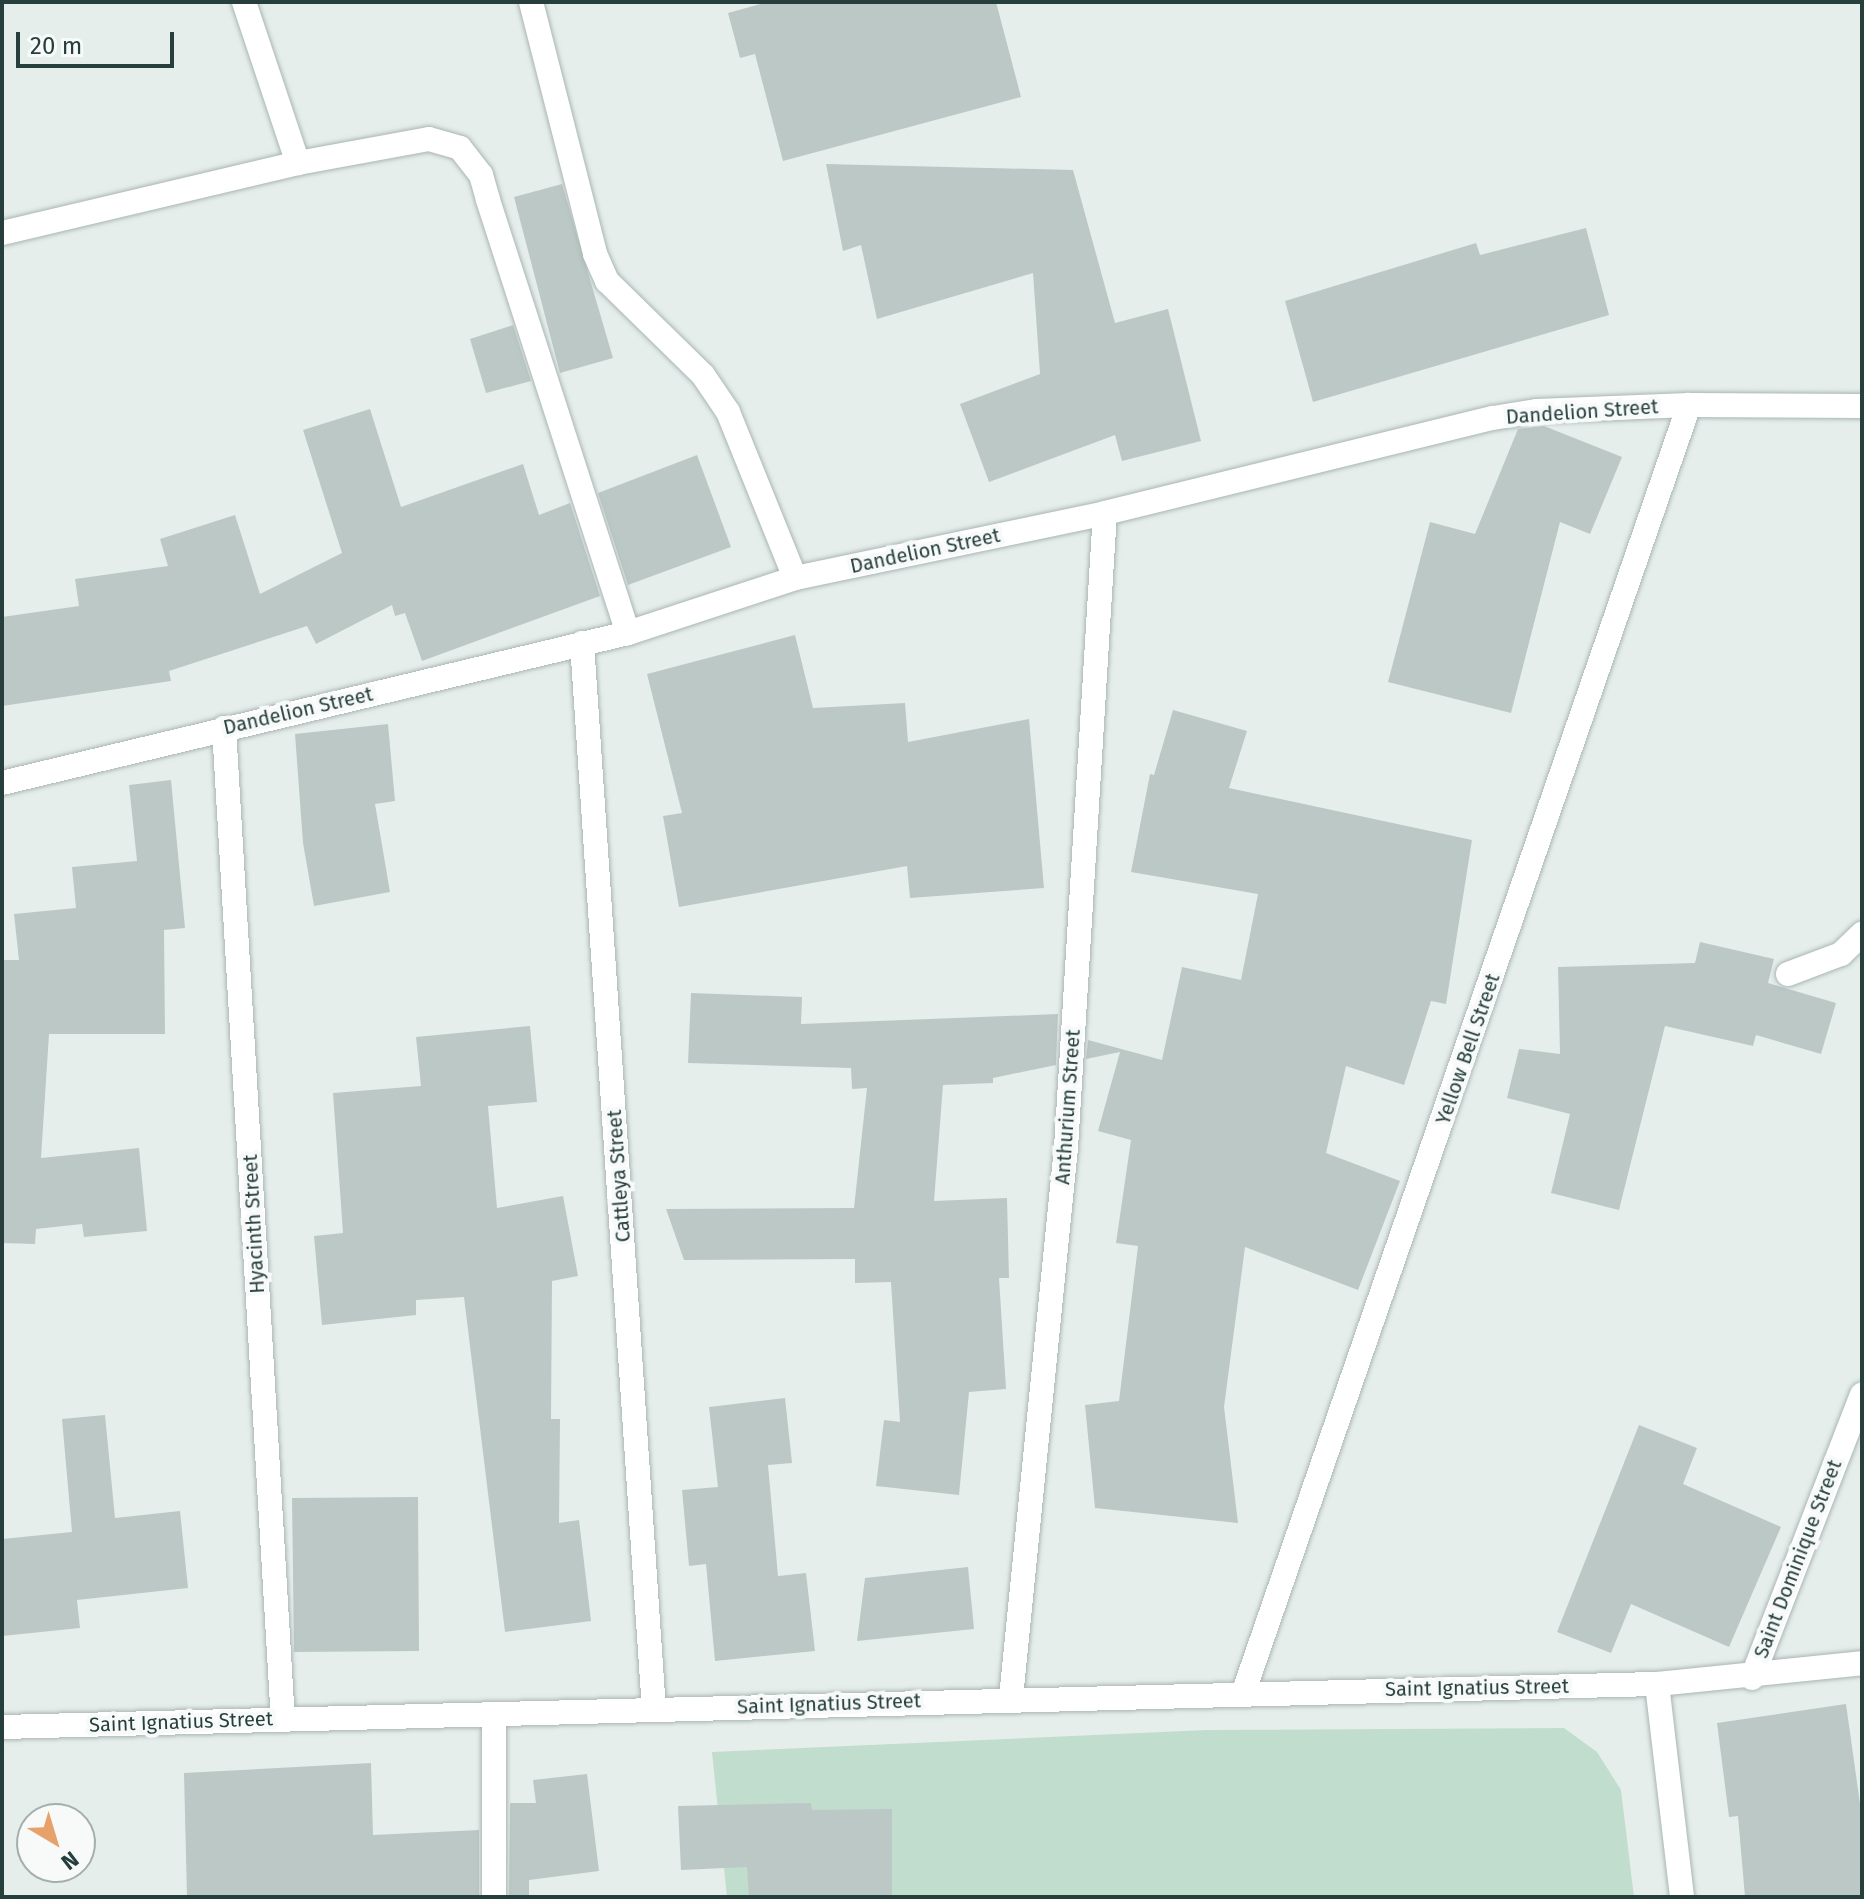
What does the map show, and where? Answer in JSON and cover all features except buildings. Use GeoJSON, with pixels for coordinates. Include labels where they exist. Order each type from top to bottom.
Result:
{"type":"FeatureCollection","features":[{"type":"Feature","properties":{"kind":"street"},"geometry":{"type":"LineString","coordinates":[[244,2],[298,163]]}},
{"type":"Feature","properties":{"kind":"street"},"geometry":{"type":"LineString","coordinates":[[531,2],[595,254],[607,281],[703,375],[728,412],[795,578]]}},
{"type":"Feature","properties":{"kind":"street"},"geometry":{"type":"LineString","coordinates":[[2,233],[298,163],[429,139],[460,148],[481,175],[628,633]]}},
{"type":"Feature","properties":{"kind":"street","name":"Dandelion Street"},"geometry":{"type":"LineString","coordinates":[[2,783],[628,633],[795,578],[1105,513],[1493,418],[1537,411],[1689,405],[1862,406]]}},
{"type":"Feature","properties":{"kind":"street","name":"Yellow Bell Street"},"geometry":{"type":"LineString","coordinates":[[1244,1691],[1689,405]]}},
{"type":"Feature","properties":{"kind":"street","name":"Anthurium Street"},"geometry":{"type":"LineString","coordinates":[[1011,1698],[1066,1148],[1105,513]]}},
{"type":"Feature","properties":{"kind":"street","name":"Cattleya Street"},"geometry":{"type":"LineString","coordinates":[[582,643],[654,1710]]}},
{"type":"Feature","properties":{"kind":"street","name":"Hyacinth Street"},"geometry":{"type":"LineString","coordinates":[[224,728],[283,1720]]}},
{"type":"Feature","properties":{"kind":"street"},"geometry":{"type":"LineString","coordinates":[[1788,974],[1841,954],[1862,934]]}},
{"type":"Feature","properties":{"kind":"street","name":"Saint Dominique Street"},"geometry":{"type":"LineString","coordinates":[[1752,1678],[1862,1395]]}},
{"type":"Feature","properties":{"kind":"street","name":"Saint Ignatius Street"},"geometry":{"type":"LineString","coordinates":[[2,1727],[1244,1691],[1657,1684],[1752,1678],[1862,1663]]}},
{"type":"Feature","properties":{"kind":"street"},"geometry":{"type":"LineString","coordinates":[[1657,1684],[1682,1897]]}},
{"type":"Feature","properties":{"kind":"street"},"geometry":{"type":"LineString","coordinates":[[494,1714],[494,1897]]}},
{"type":"Feature","properties":{"kind":"green space"},"geometry":{"type":"Polygon","coordinates":[[[1564,1728],[1597,1752],[1621,1790],[1634,1897],[727,1897],[712,1752],[1207,1730],[1564,1728]]]}}]}
